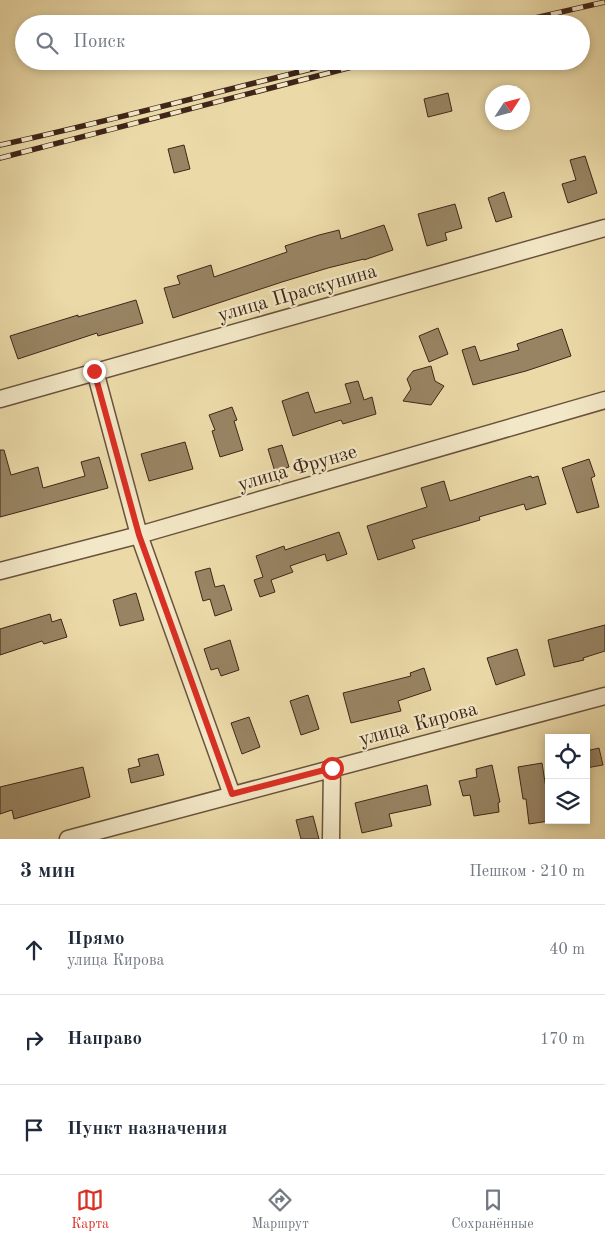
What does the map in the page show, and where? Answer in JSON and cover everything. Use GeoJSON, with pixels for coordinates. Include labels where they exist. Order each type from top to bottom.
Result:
{"type":"FeatureCollection","features":[{"type":"Feature","properties":{"kind":"street","name":"улица Праскунина"},"geometry":{"type":"LineString","coordinates":[[0,398],[605,228]]}},
{"type":"Feature","properties":{"kind":"street"},"geometry":{"type":"LineString","coordinates":[[94,371],[139,535],[232,794]]}},
{"type":"Feature","properties":{"kind":"street","name":"улица Фрунзе"},"geometry":{"type":"LineString","coordinates":[[0,571],[139,535],[605,400]]}},
{"type":"Feature","properties":{"kind":"street","name":"улица Кирова"},"geometry":{"type":"LineString","coordinates":[[68,839],[605,696]]}},
{"type":"Feature","properties":{"kind":"street"},"geometry":{"type":"LineString","coordinates":[[331,839],[332,768]]}},
{"type":"Feature","properties":{"kind":"building"},"geometry":{"type":"Polygon","coordinates":[[[448,93],[452,111],[428,117],[424,99],[448,93]]]}},
{"type":"Feature","properties":{"kind":"building"},"geometry":{"type":"Polygon","coordinates":[[[184,145],[190,169],[174,173],[168,149],[184,145]]]}},
{"type":"Feature","properties":{"kind":"building"},"geometry":{"type":"Polygon","coordinates":[[[585,156],[597,193],[568,203],[562,184],[576,180],[570,160],[585,156]]]}},
{"type":"Feature","properties":{"kind":"building"},"geometry":{"type":"Polygon","coordinates":[[[504,192],[512,217],[496,222],[488,198],[504,192]]]}},
{"type":"Feature","properties":{"kind":"building"},"geometry":{"type":"Polygon","coordinates":[[[455,204],[462,228],[445,233],[447,240],[427,246],[418,214],[455,204]]]}},
{"type":"Feature","properties":{"kind":"building"},"geometry":{"type":"Polygon","coordinates":[[[384,225],[393,250],[364,260],[328,268],[282,282],[173,318],[164,288],[180,284],[177,276],[211,265],[214,277],[287,252],[285,246],[319,235],[339,230],[341,239],[384,225]]]}},
{"type":"Feature","properties":{"kind":"building"},"geometry":{"type":"Polygon","coordinates":[[[136,300],[143,323],[98,336],[97,333],[18,359],[10,336],[78,315],[78,317],[136,300]]]}},
{"type":"Feature","properties":{"kind":"building"},"geometry":{"type":"Polygon","coordinates":[[[438,328],[448,354],[429,362],[419,336],[438,328]]]}},
{"type":"Feature","properties":{"kind":"building"},"geometry":{"type":"Polygon","coordinates":[[[562,329],[571,356],[526,371],[473,385],[462,350],[475,346],[480,361],[519,350],[517,344],[562,329]]]}},
{"type":"Feature","properties":{"kind":"building"},"geometry":{"type":"Polygon","coordinates":[[[431,366],[435,381],[444,386],[431,405],[403,401],[411,389],[407,379],[413,371],[431,366]]]}},
{"type":"Feature","properties":{"kind":"building"},"geometry":{"type":"Polygon","coordinates":[[[358,381],[364,400],[372,397],[376,414],[343,424],[341,420],[293,436],[282,401],[308,392],[315,413],[351,403],[345,384],[358,381]]]}},
{"type":"Feature","properties":{"kind":"building"},"geometry":{"type":"Polygon","coordinates":[[[232,407],[237,420],[234,421],[243,450],[220,457],[212,431],[215,430],[209,415],[232,407]]]}},
{"type":"Feature","properties":{"kind":"building"},"geometry":{"type":"Polygon","coordinates":[[[185,442],[193,469],[149,481],[141,454],[185,442]]]}},
{"type":"Feature","properties":{"kind":"building"},"geometry":{"type":"Polygon","coordinates":[[[282,445],[289,467],[275,472],[268,449],[282,445]]]}},
{"type":"Feature","properties":{"kind":"building"},"geometry":{"type":"Polygon","coordinates":[[[0,450],[4,450],[11,475],[38,467],[43,488],[85,476],[81,462],[99,457],[108,488],[0,517],[0,450]]]}},
{"type":"Feature","properties":{"kind":"building"},"geometry":{"type":"Polygon","coordinates":[[[589,459],[595,476],[591,478],[599,507],[577,513],[562,468],[589,459]]]}},
{"type":"Feature","properties":{"kind":"building"},"geometry":{"type":"Polygon","coordinates":[[[531,476],[532,478],[538,476],[546,504],[526,510],[524,504],[479,517],[480,520],[412,540],[415,548],[378,560],[367,526],[427,507],[421,488],[444,481],[450,501],[531,476]]]}},
{"type":"Feature","properties":{"kind":"building"},"geometry":{"type":"Polygon","coordinates":[[[339,532],[347,554],[327,561],[325,554],[290,566],[293,572],[271,580],[275,592],[260,597],[254,580],[263,577],[256,556],[284,546],[285,550],[339,532]]]}},
{"type":"Feature","properties":{"kind":"building"},"geometry":{"type":"Polygon","coordinates":[[[210,568],[215,587],[224,585],[232,610],[215,616],[210,599],[203,601],[195,572],[210,568]]]}},
{"type":"Feature","properties":{"kind":"building"},"geometry":{"type":"Polygon","coordinates":[[[136,593],[144,620],[120,626],[113,600],[136,593]]]}},
{"type":"Feature","properties":{"kind":"building"},"geometry":{"type":"Polygon","coordinates":[[[50,614],[52,622],[61,619],[67,637],[44,644],[42,641],[0,655],[0,629],[50,614]]]}},
{"type":"Feature","properties":{"kind":"building"},"geometry":{"type":"Polygon","coordinates":[[[605,625],[605,651],[583,658],[584,660],[554,667],[548,640],[605,625]]]}},
{"type":"Feature","properties":{"kind":"building"},"geometry":{"type":"Polygon","coordinates":[[[230,640],[239,670],[221,676],[218,668],[211,670],[204,649],[230,640]]]}},
{"type":"Feature","properties":{"kind":"building"},"geometry":{"type":"Polygon","coordinates":[[[517,649],[525,675],[496,685],[487,658],[517,649]]]}},
{"type":"Feature","properties":{"kind":"building"},"geometry":{"type":"Polygon","coordinates":[[[424,668],[431,690],[398,701],[401,711],[351,723],[343,693],[411,676],[410,673],[424,668]]]}},
{"type":"Feature","properties":{"kind":"building"},"geometry":{"type":"Polygon","coordinates":[[[308,695],[319,729],[301,735],[290,701],[308,695]]]}},
{"type":"Feature","properties":{"kind":"building"},"geometry":{"type":"Polygon","coordinates":[[[249,717],[260,747],[242,754],[231,723],[249,717]]]}},
{"type":"Feature","properties":{"kind":"building"},"geometry":{"type":"Polygon","coordinates":[[[599,748],[603,765],[590,767],[590,750],[599,748]]]}},
{"type":"Feature","properties":{"kind":"building"},"geometry":{"type":"Polygon","coordinates":[[[158,754],[164,775],[131,783],[128,769],[140,766],[138,759],[158,754]]]}},
{"type":"Feature","properties":{"kind":"building"},"geometry":{"type":"Polygon","coordinates":[[[542,763],[545,782],[545,822],[529,824],[526,799],[523,799],[518,767],[542,763]]]}},
{"type":"Feature","properties":{"kind":"building"},"geometry":{"type":"Polygon","coordinates":[[[492,765],[500,802],[498,803],[499,812],[474,816],[470,795],[463,796],[459,781],[477,777],[476,769],[492,765]]]}},
{"type":"Feature","properties":{"kind":"building"},"geometry":{"type":"Polygon","coordinates":[[[83,767],[90,797],[14,819],[12,810],[0,814],[0,787],[83,767]]]}},
{"type":"Feature","properties":{"kind":"building"},"geometry":{"type":"Polygon","coordinates":[[[427,785],[431,805],[389,814],[392,826],[362,833],[355,803],[427,785]]]}},
{"type":"Feature","properties":{"kind":"building"},"geometry":{"type":"Polygon","coordinates":[[[313,816],[319,839],[301,839],[296,820],[313,816]]]}},
{"type":"Feature","properties":{"kind":"railway"},"geometry":{"type":"LineString","coordinates":[[548,15],[605,2]]}},
{"type":"Feature","properties":{"kind":"railway"},"geometry":{"type":"LineString","coordinates":[[0,145],[308,70]]}},
{"type":"Feature","properties":{"kind":"railway"},"geometry":{"type":"LineString","coordinates":[[0,158],[340,70]]}},
{"type":"Feature","properties":{"kind":"route"},"geometry":{"type":"LineString","coordinates":[[94,371],[139,535],[232,794],[332,768]]}}]}
